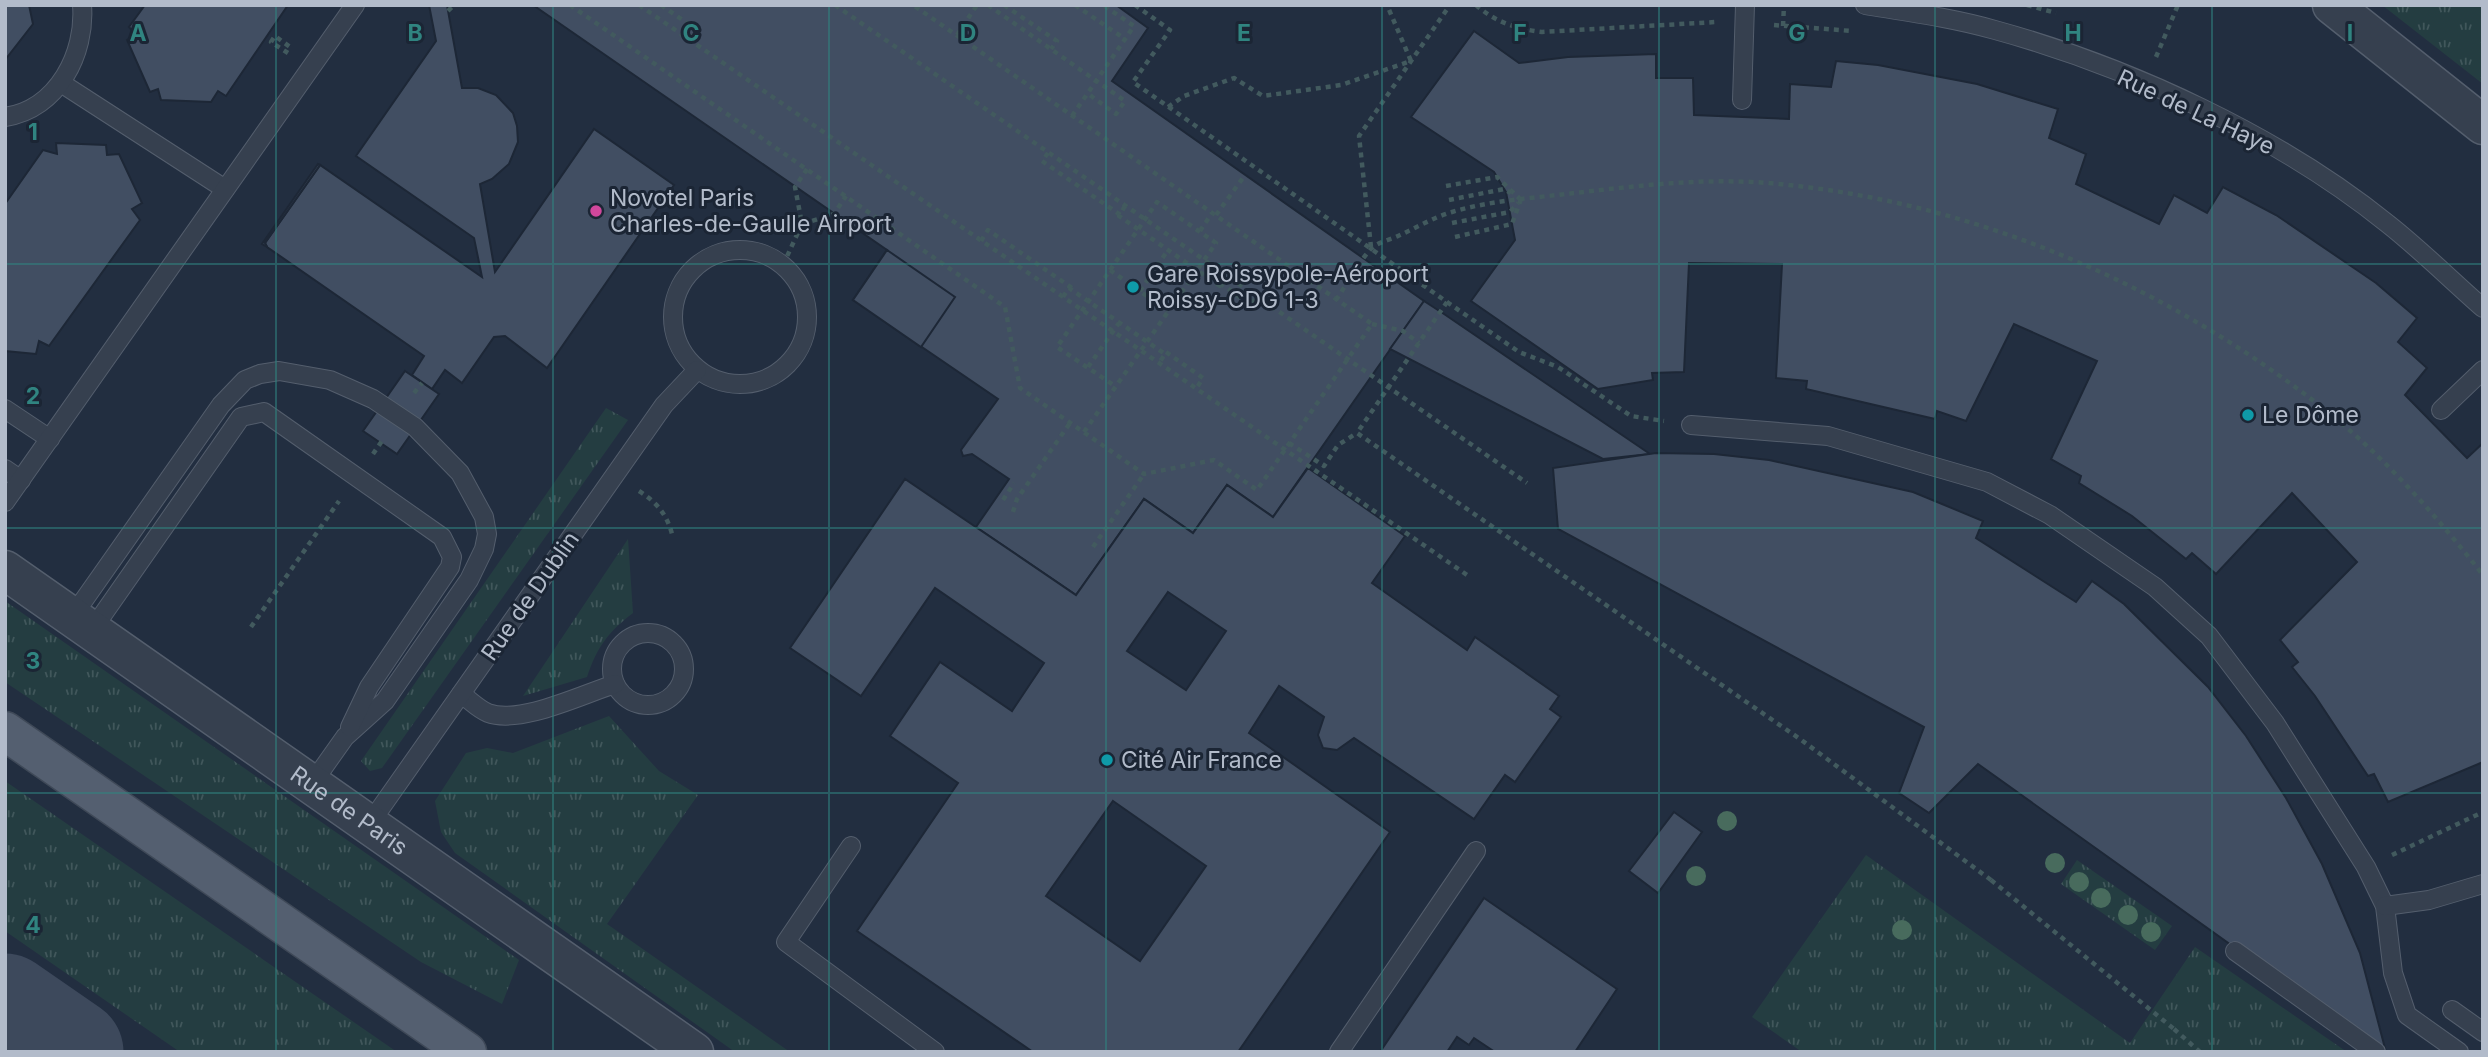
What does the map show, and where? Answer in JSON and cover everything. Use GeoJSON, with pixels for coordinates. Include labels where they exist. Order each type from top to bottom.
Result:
{"type":"FeatureCollection","features":[{"type":"Feature","properties":{"kind":"main road"},"geometry":{"type":"LineString","coordinates":[[5,731],[467,1052]]}},
{"type":"Feature","properties":{"kind":"street"},"geometry":{"type":"LineString","coordinates":[[2332,5],[2483,125]]}},
{"type":"Feature","properties":{"kind":"street","name":"Rue de Paris"},"geometry":{"type":"LineString","coordinates":[[5,569],[694,1052]]}},
{"type":"Feature","properties":{"kind":"lane"},"geometry":{"type":"LineString","coordinates":[[5,117],[39,103],[61,83],[75,60],[83,34],[82,5]]}},
{"type":"Feature","properties":{"kind":"lane"},"geometry":{"type":"LineString","coordinates":[[5,502],[355,5]]}},
{"type":"Feature","properties":{"kind":"lane","name":"Rue de La Haye"},"geometry":{"type":"LineString","coordinates":[[1865,5],[1952,20],[2055,50],[2165,92],[2248,133],[2309,169],[2387,223],[2483,309]]}},
{"type":"Feature","properties":{"kind":"lane"},"geometry":{"type":"LineString","coordinates":[[1742,100],[1744,14]]}},
{"type":"Feature","properties":{"kind":"lane"},"geometry":{"type":"LineString","coordinates":[[61,83],[225,189]]}},
{"type":"Feature","properties":{"kind":"lane"},"geometry":{"type":"LineString","coordinates":[[734,251],[765,254],[783,265],[797,281],[806,301],[808,322],[804,342],[792,361],[777,375],[757,383],[736,386],[697,370],[683,354],[674,335],[672,313],[677,292],[688,275],[704,260],[734,251]]}},
{"type":"Feature","properties":{"kind":"lane","name":"Rue de Dublin"},"geometry":{"type":"LineString","coordinates":[[368,826],[664,405],[697,370]]}},
{"type":"Feature","properties":{"kind":"lane"},"geometry":{"type":"LineString","coordinates":[[2441,410],[2483,370]]}},
{"type":"Feature","properties":{"kind":"lane"},"geometry":{"type":"LineString","coordinates":[[82,624],[221,405],[245,380],[279,371],[330,380],[400,415],[441,450],[460,473],[484,517],[487,534],[484,549],[469,580],[385,701],[345,737]]}},
{"type":"Feature","properties":{"kind":"lane"},"geometry":{"type":"LineString","coordinates":[[5,410],[50,439]]}},
{"type":"Feature","properties":{"kind":"lane"},"geometry":{"type":"LineString","coordinates":[[82,624],[241,417],[264,412],[442,537],[452,556],[450,567],[369,687],[345,737],[311,785]]}},
{"type":"Feature","properties":{"kind":"lane"},"geometry":{"type":"LineString","coordinates":[[1691,425],[1828,436],[1987,482],[2050,515],[2155,587],[2209,636],[2233,663],[2275,723],[2366,867],[2385,906],[2393,973],[2407,1015],[2459,1052]]}},
{"type":"Feature","properties":{"kind":"lane"},"geometry":{"type":"LineString","coordinates":[[5,469],[21,480]]}},
{"type":"Feature","properties":{"kind":"lane"},"geometry":{"type":"LineString","coordinates":[[635,635],[659,635],[678,648],[685,671],[679,688],[665,701],[642,705],[622,694],[615,684],[613,660],[626,641],[635,635]]}},
{"type":"Feature","properties":{"kind":"lane"},"geometry":{"type":"LineString","coordinates":[[461,694],[488,713],[506,716],[526,713],[615,684]]}},
{"type":"Feature","properties":{"kind":"lane"},"geometry":{"type":"LineString","coordinates":[[850,846],[786,942],[935,1052]]}},
{"type":"Feature","properties":{"kind":"lane"},"geometry":{"type":"LineString","coordinates":[[1339,1052],[1476,851]]}},
{"type":"Feature","properties":{"kind":"lane"},"geometry":{"type":"LineString","coordinates":[[2385,906],[2429,900],[2483,884]]}},
{"type":"Feature","properties":{"kind":"lane"},"geometry":{"type":"LineString","coordinates":[[2235,951],[2376,1052]]}},
{"type":"Feature","properties":{"kind":"lane"},"geometry":{"type":"LineString","coordinates":[[2452,1010],[2483,1032]]}},
{"type":"Feature","properties":{"kind":"path"},"geometry":{"type":"LineString","coordinates":[[448,11],[454,5]]}},
{"type":"Feature","properties":{"kind":"path"},"geometry":{"type":"LineString","coordinates":[[570,5],[1005,307],[1020,388],[1144,474]]}},
{"type":"Feature","properties":{"kind":"path"},"geometry":{"type":"LineString","coordinates":[[639,5],[1470,577]]}},
{"type":"Feature","properties":{"kind":"path"},"geometry":{"type":"LineString","coordinates":[[661,5],[697,30],[690,40]]}},
{"type":"Feature","properties":{"kind":"path"},"geometry":{"type":"LineString","coordinates":[[835,5],[1527,483]]}},
{"type":"Feature","properties":{"kind":"path"},"geometry":{"type":"LineString","coordinates":[[914,5],[1336,300],[1372,324],[1403,331],[1419,343]]}},
{"type":"Feature","properties":{"kind":"path"},"geometry":{"type":"LineString","coordinates":[[957,35],[977,5]]}},
{"type":"Feature","properties":{"kind":"path"},"geometry":{"type":"LineString","coordinates":[[988,5],[1125,100],[1116,114],[1087,93]]}},
{"type":"Feature","properties":{"kind":"path"},"geometry":{"type":"LineString","coordinates":[[1004,5],[1057,41],[1051,49]]}},
{"type":"Feature","properties":{"kind":"path"},"geometry":{"type":"LineString","coordinates":[[1072,116],[1134,26],[1103,5]]}},
{"type":"Feature","properties":{"kind":"path"},"geometry":{"type":"LineString","coordinates":[[1135,5],[1170,30],[1133,82],[1518,352],[1558,367],[1631,416]]}},
{"type":"Feature","properties":{"kind":"path"},"geometry":{"type":"LineString","coordinates":[[1387,5],[1411,61]]}},
{"type":"Feature","properties":{"kind":"path"},"geometry":{"type":"LineString","coordinates":[[1371,248],[1359,136],[1450,5]]}},
{"type":"Feature","properties":{"kind":"path"},"geometry":{"type":"LineString","coordinates":[[1476,5],[1485,13],[1517,29],[1542,32],[1690,21],[1744,14],[1783,26],[1862,32]]}},
{"type":"Feature","properties":{"kind":"path"},"geometry":{"type":"LineString","coordinates":[[1783,26],[1784,5]]}},
{"type":"Feature","properties":{"kind":"path"},"geometry":{"type":"LineString","coordinates":[[2027,5],[2056,13]]}},
{"type":"Feature","properties":{"kind":"path"},"geometry":{"type":"LineString","coordinates":[[1078,6],[1125,39]]}},
{"type":"Feature","properties":{"kind":"path"},"geometry":{"type":"LineString","coordinates":[[292,56],[271,42],[275,36],[293,48]]}},
{"type":"Feature","properties":{"kind":"path"},"geometry":{"type":"LineString","coordinates":[[1168,107],[1184,96],[1234,78],[1263,96],[1341,85],[1411,61]]}},
{"type":"Feature","properties":{"kind":"path"},"geometry":{"type":"LineString","coordinates":[[1048,153],[1042,161],[1139,228]]}},
{"type":"Feature","properties":{"kind":"path"},"geometry":{"type":"LineString","coordinates":[[783,265],[802,224],[795,187],[807,169]]}},
{"type":"Feature","properties":{"kind":"path"},"geometry":{"type":"LineString","coordinates":[[1200,231],[1245,175]]}},
{"type":"Feature","properties":{"kind":"path"},"geometry":{"type":"LineString","coordinates":[[1446,186],[1497,177],[1521,199]]}},
{"type":"Feature","properties":{"kind":"path"},"geometry":{"type":"LineString","coordinates":[[1336,300],[1371,248],[1451,212],[1521,199],[1670,183],[1778,183],[1866,197],[1958,219],[2048,248],[2132,286],[2191,318],[2320,405],[2415,495],[2483,575]]}},
{"type":"Feature","properties":{"kind":"path"},"geometry":{"type":"LineString","coordinates":[[1449,200],[1504,189],[1521,199]]}},
{"type":"Feature","properties":{"kind":"path"},"geometry":{"type":"LineString","coordinates":[[802,224],[834,214],[846,196]]}},
{"type":"Feature","properties":{"kind":"path"},"geometry":{"type":"LineString","coordinates":[[1452,223],[1510,212],[1521,199]]}},
{"type":"Feature","properties":{"kind":"path"},"geometry":{"type":"LineString","coordinates":[[1455,237],[1512,224],[1521,199]]}},
{"type":"Feature","properties":{"kind":"path"},"geometry":{"type":"LineString","coordinates":[[1084,432],[1216,243],[1157,202],[1058,347],[1115,386]]}},
{"type":"Feature","properties":{"kind":"path"},"geometry":{"type":"LineString","coordinates":[[1125,206],[1119,216],[1220,286],[1227,276]]}},
{"type":"Feature","properties":{"kind":"path"},"geometry":{"type":"LineString","coordinates":[[981,241],[988,230],[1090,301]]}},
{"type":"Feature","properties":{"kind":"path"},"geometry":{"type":"LineString","coordinates":[[1140,291],[1168,250]]}},
{"type":"Feature","properties":{"kind":"path"},"geometry":{"type":"LineString","coordinates":[[1198,268],[1251,305],[1257,297]]}},
{"type":"Feature","properties":{"kind":"path"},"geometry":{"type":"LineString","coordinates":[[1110,270],[1168,310]]}},
{"type":"Feature","properties":{"kind":"path"},"geometry":{"type":"LineString","coordinates":[[1063,297],[1069,288],[1165,354],[1159,363]]}},
{"type":"Feature","properties":{"kind":"path"},"geometry":{"type":"LineString","coordinates":[[1289,443],[1324,466],[1338,445],[1357,433],[1447,302]]}},
{"type":"Feature","properties":{"kind":"path"},"geometry":{"type":"LineString","coordinates":[[1088,368],[1119,323]]}},
{"type":"Feature","properties":{"kind":"path"},"geometry":{"type":"LineString","coordinates":[[1093,547],[1144,474],[1214,460],[1257,490],[1372,324]]}},
{"type":"Feature","properties":{"kind":"path"},"geometry":{"type":"LineString","coordinates":[[1148,340],[1203,378],[1196,389]]}},
{"type":"Feature","properties":{"kind":"path"},"geometry":{"type":"LineString","coordinates":[[250,627],[422,383]]}},
{"type":"Feature","properties":{"kind":"path"},"geometry":{"type":"LineString","coordinates":[[1013,512],[1017,499],[1070,423]]}},
{"type":"Feature","properties":{"kind":"path"},"geometry":{"type":"LineString","coordinates":[[1357,433],[1789,731],[1991,880],[2200,1052]]}},
{"type":"Feature","properties":{"kind":"path"},"geometry":{"type":"LineString","coordinates":[[616,474],[662,509],[670,522],[673,538]]}},
{"type":"Feature","properties":{"kind":"path"},"geometry":{"type":"LineString","coordinates":[[1003,500],[1014,483]]}},
{"type":"Feature","properties":{"kind":"path"},"geometry":{"type":"LineString","coordinates":[[2366,867],[2483,812]]}},
{"type":"Feature","properties":{"kind":"green space"},"geometry":{"type":"Polygon","coordinates":[[[2382,5],[2483,5],[2483,84],[2382,5]]]}},
{"type":"Feature","properties":{"kind":"green space"},"geometry":{"type":"Polygon","coordinates":[[[606,408],[628,420],[382,768],[370,771],[361,761],[606,408]]]}},
{"type":"Feature","properties":{"kind":"green space"},"geometry":{"type":"Polygon","coordinates":[[[628,539],[633,613],[604,641],[587,677],[523,696],[628,539]]]}},
{"type":"Feature","properties":{"kind":"green space"},"geometry":{"type":"Polygon","coordinates":[[[5,601],[519,960],[502,1004],[421,962],[5,682],[5,601]]]}},
{"type":"Feature","properties":{"kind":"green space"},"geometry":{"type":"Polygon","coordinates":[[[609,716],[659,771],[698,795],[607,924],[790,1052],[735,1052],[455,853],[441,832],[435,801],[466,753],[487,748],[513,753],[609,716]]]}},
{"type":"Feature","properties":{"kind":"green space"},"geometry":{"type":"Polygon","coordinates":[[[5,781],[397,1052],[180,1052],[5,931],[5,781]]]}},
{"type":"Feature","properties":{"kind":"green space"},"geometry":{"type":"Polygon","coordinates":[[[1866,855],[2130,1043],[2195,947],[2347,1052],[1802,1052],[1752,1017],[1866,855]]]}},
{"type":"Feature","properties":{"kind":"green space"},"geometry":{"type":"Polygon","coordinates":[[[2077,860],[2172,926],[2155,950],[2061,884],[2077,860]]]}},
{"type":"Feature","properties":{"kind":"building"},"geometry":{"type":"Polygon","coordinates":[[[5,5],[29,5],[33,24],[5,60],[5,5]]]}},
{"type":"Feature","properties":{"kind":"building"},"geometry":{"type":"Polygon","coordinates":[[[145,5],[288,5],[226,96],[218,91],[211,102],[161,100],[158,89],[150,92],[127,40],[136,35],[129,27],[145,5]]]}},
{"type":"Feature","properties":{"kind":"building","name":"Novotel Paris Charles-de-Gaulle Airport"},"geometry":{"type":"Polygon","coordinates":[[[429,5],[447,5],[462,88],[478,88],[496,95],[513,113],[517,126],[518,142],[509,164],[492,179],[480,184],[495,272],[594,129],[674,185],[547,368],[505,336],[494,337],[462,383],[445,370],[432,389],[412,375],[424,356],[267,247],[265,243],[320,165],[482,277],[474,238],[356,156],[436,41],[429,5]]]}},
{"type":"Feature","properties":{"kind":"building","name":"Gare Roissypole-Aéroport Roissy-CDG 1-3"},"geometry":{"type":"Polygon","coordinates":[[[533,5],[1116,5],[1148,28],[1112,81],[1424,301],[1273,517],[1227,485],[1193,533],[1144,499],[1076,595],[976,527],[1009,479],[972,454],[963,456],[961,450],[998,399],[853,300],[887,250],[533,5]]]}},
{"type":"Feature","properties":{"kind":"building","name":"Le Dôme"},"geometry":{"type":"Polygon","coordinates":[[[1474,31],[1519,63],[1568,57],[1656,54],[1656,78],[1693,78],[1694,115],[1789,119],[1790,84],[1831,87],[1836,61],[1878,65],[1977,84],[2058,109],[2049,138],[2086,154],[2076,184],[2159,224],[2174,195],[2207,213],[2223,187],[2276,215],[2376,283],[2417,318],[2398,342],[2427,368],[2405,395],[2467,458],[2483,443],[2483,762],[2388,802],[2374,774],[2368,776],[2315,696],[2292,667],[2298,662],[2280,640],[2357,562],[2292,493],[2216,574],[2192,553],[2186,559],[2132,516],[2079,483],[2081,476],[2051,459],[2097,361],[2014,324],[1966,421],[1937,411],[1935,419],[1806,389],[1807,381],[1776,378],[1782,264],[1689,263],[1684,372],[1652,373],[1653,380],[1598,389],[1471,301],[1515,240],[1506,192],[1494,172],[1411,117],[1474,31]]]}},
{"type":"Feature","properties":{"kind":"building"},"geometry":{"type":"Polygon","coordinates":[[[56,143],[106,145],[107,155],[119,154],[142,203],[132,209],[140,220],[49,346],[39,341],[36,354],[5,351],[5,204],[43,150],[57,154],[56,143]]]}},
{"type":"Feature","properties":{"kind":"building"},"geometry":{"type":"Polygon","coordinates":[[[318,164],[320,165],[265,243],[267,247],[262,244],[318,164]]]}},
{"type":"Feature","properties":{"kind":"building"},"geometry":{"type":"Polygon","coordinates":[[[887,250],[955,297],[921,347],[853,300],[887,250]]]}},
{"type":"Feature","properties":{"kind":"building"},"geometry":{"type":"Polygon","coordinates":[[[1424,301],[1650,454],[1603,459],[1390,349],[1424,301]]]}},
{"type":"Feature","properties":{"kind":"building"},"geometry":{"type":"Polygon","coordinates":[[[405,371],[439,394],[397,454],[363,431],[405,371]]]}},
{"type":"Feature","properties":{"kind":"building"},"geometry":{"type":"Polygon","coordinates":[[[1656,453],[1714,454],[1769,460],[1913,492],[1983,521],[1976,538],[2076,602],[2092,581],[2124,604],[2208,687],[2246,736],[2286,798],[2322,864],[2360,953],[2386,1052],[2333,1018],[1978,764],[1929,813],[1899,793],[1924,727],[1558,529],[1553,468],[1656,453]]]}},
{"type":"Feature","properties":{"kind":"building","name":"Cité Air France"},"geometry":{"type":"Polygon","coordinates":[[[1308,468],[1405,536],[1372,583],[1467,650],[1475,637],[1559,696],[1550,709],[1561,717],[1515,782],[1505,775],[1474,819],[1354,738],[1337,750],[1323,748],[1318,735],[1324,717],[1279,686],[1249,733],[1390,832],[1238,1052],[1033,1052],[857,931],[958,783],[890,736],[940,662],[1012,711],[1044,663],[935,588],[861,696],[790,648],[905,479],[1076,595],[1144,499],[1193,533],[1227,485],[1273,517],[1308,468]],[[1168,592],[1127,651],[1186,690],[1226,631],[1168,592]],[[1113,801],[1046,896],[1140,961],[1206,866],[1113,801]]]}},
{"type":"Feature","properties":{"kind":"building"},"geometry":{"type":"Polygon","coordinates":[[[1674,812],[1702,832],[1658,893],[1629,871],[1674,812]]]}},
{"type":"Feature","properties":{"kind":"building"},"geometry":{"type":"Polygon","coordinates":[[[1484,898],[1617,989],[1575,1052],[1495,1052],[1474,1038],[1469,1045],[1457,1037],[1447,1052],[1380,1052],[1484,898]]]}},
{"type":"Feature","properties":{"kind":"taxiway"},"geometry":{"type":"LineString","coordinates":[[5,1007],[70,1052]]}},
{"type":"Feature","properties":{"kind":"place","name":"Novotel Paris Charles-de-Gaulle Airport"},"geometry":{"type":"Point","coordinates":[596,211]}},
{"type":"Feature","properties":{"kind":"place","name":"Gare Roissypole-Aéroport Roissy-CDG 1-3"},"geometry":{"type":"Point","coordinates":[1133,287]}},
{"type":"Feature","properties":{"kind":"place","name":"Le Dôme"},"geometry":{"type":"Point","coordinates":[2248,415]}},
{"type":"Feature","properties":{"kind":"place","name":"Cité Air France"},"geometry":{"type":"Point","coordinates":[1107,760]}}]}
